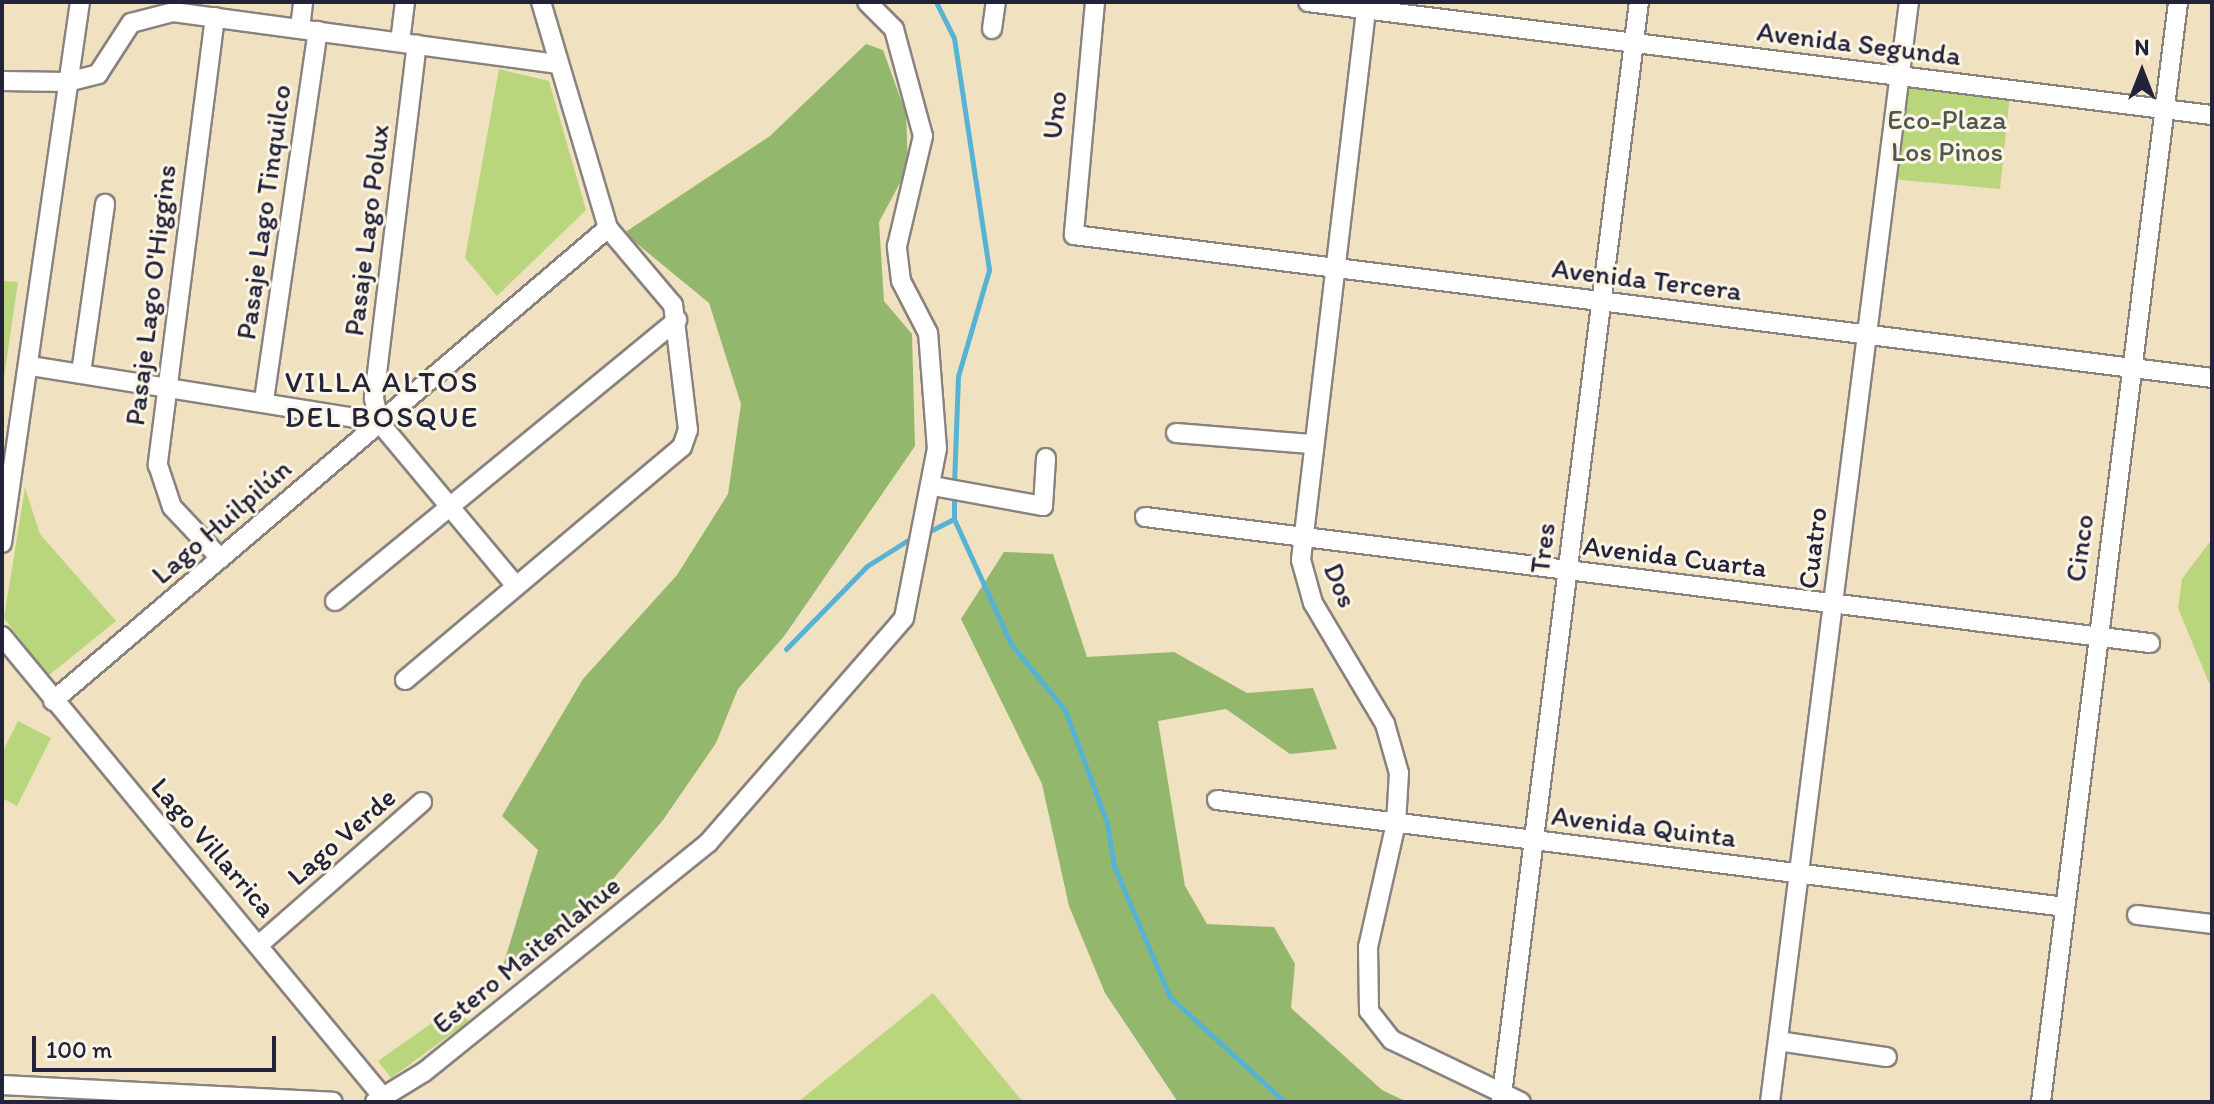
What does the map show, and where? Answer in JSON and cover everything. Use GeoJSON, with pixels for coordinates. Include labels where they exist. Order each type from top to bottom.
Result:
{"type":"FeatureCollection","features":[{"type":"Feature","properties":{"kind":"street"},"geometry":{"type":"LineString","coordinates":[[2,543],[31,366],[80,2]]}},
{"type":"Feature","properties":{"kind":"street","name":"Pasaje Lago Tinquilco"},"geometry":{"type":"LineString","coordinates":[[264,400],[309,30],[303,2]]}},
{"type":"Feature","properties":{"kind":"street","name":"Pasaje Lago Polux"},"geometry":{"type":"LineString","coordinates":[[379,422],[374,398],[409,43],[405,2]]}},
{"type":"Feature","properties":{"kind":"street"},"geometry":{"type":"LineString","coordinates":[[405,680],[682,447],[688,413],[677,320],[664,293],[608,228],[541,2]]}},
{"type":"Feature","properties":{"kind":"street","name":"Estero Maitenlahue"},"geometry":{"type":"LineString","coordinates":[[378,1099],[424,1072],[708,843],[904,618],[933,486],[928,333],[901,281],[897,246],[923,136],[894,29],[867,2]]}},
{"type":"Feature","properties":{"kind":"street"},"geometry":{"type":"LineString","coordinates":[[992,29],[996,2]]}},
{"type":"Feature","properties":{"kind":"street","name":"Uno"},"geometry":{"type":"LineString","coordinates":[[1074,235],[1095,2]]}},
{"type":"Feature","properties":{"kind":"street","name":"Avenida Segunda"},"geometry":{"type":"LineString","coordinates":[[1308,2],[1366,6],[1634,43],[2212,115]]}},
{"type":"Feature","properties":{"kind":"street","name":"Tres"},"geometry":{"type":"LineString","coordinates":[[1501,1100],[1639,2]]}},
{"type":"Feature","properties":{"kind":"street","name":"Cuatro"},"geometry":{"type":"LineString","coordinates":[[1770,1102],[1909,2]]}},
{"type":"Feature","properties":{"kind":"street","name":"Cinco"},"geometry":{"type":"LineString","coordinates":[[2041,1102],[2095,636],[2133,368],[2178,2]]}},
{"type":"Feature","properties":{"kind":"street","name":"Dos"},"geometry":{"type":"LineString","coordinates":[[1366,6],[1299,537],[1313,603],[1392,740],[1396,823],[1368,947],[1369,1011],[1392,1040],[1501,1100],[1521,1102]]}},
{"type":"Feature","properties":{"kind":"street"},"geometry":{"type":"LineString","coordinates":[[2,81],[67,82],[108,65],[124,30],[142,16],[203,11],[309,30],[559,64]]}},
{"type":"Feature","properties":{"kind":"street","name":"Pasaje Lago O'Higgins"},"geometry":{"type":"LineString","coordinates":[[203,11],[166,387],[161,485],[180,519],[221,559]]}},
{"type":"Feature","properties":{"kind":"street"},"geometry":{"type":"LineString","coordinates":[[81,373],[105,204]]}},
{"type":"Feature","properties":{"kind":"street","name":"Lago Huilpilún"},"geometry":{"type":"LineString","coordinates":[[53,701],[608,228]]}},
{"type":"Feature","properties":{"kind":"street","name":"Avenida Tercera"},"geometry":{"type":"LineString","coordinates":[[1074,235],[2212,378]]}},
{"type":"Feature","properties":{"kind":"street"},"geometry":{"type":"LineString","coordinates":[[335,601],[677,320]]}},
{"type":"Feature","properties":{"kind":"street"},"geometry":{"type":"LineString","coordinates":[[31,366],[264,400],[379,422],[449,510],[516,586]]}},
{"type":"Feature","properties":{"kind":"street"},"geometry":{"type":"LineString","coordinates":[[1176,433],[1311,444]]}},
{"type":"Feature","properties":{"kind":"street"},"geometry":{"type":"LineString","coordinates":[[933,486],[1043,506],[1046,458]]}},
{"type":"Feature","properties":{"kind":"street","name":"Avenida Cuarta"},"geometry":{"type":"LineString","coordinates":[[1145,517],[2150,643]]}},
{"type":"Feature","properties":{"kind":"street","name":"Lago Villarrica"},"geometry":{"type":"LineString","coordinates":[[2,636],[53,701],[261,943],[378,1099]]}},
{"type":"Feature","properties":{"kind":"street","name":"Avenida Quinta"},"geometry":{"type":"LineString","coordinates":[[1217,800],[2065,907]]}},
{"type":"Feature","properties":{"kind":"street","name":"Lago Verde"},"geometry":{"type":"LineString","coordinates":[[261,943],[422,802]]}},
{"type":"Feature","properties":{"kind":"street"},"geometry":{"type":"LineString","coordinates":[[2137,915],[2212,924]]}},
{"type":"Feature","properties":{"kind":"street"},"geometry":{"type":"LineString","coordinates":[[1778,1041],[1887,1057]]}},
{"type":"Feature","properties":{"kind":"street"},"geometry":{"type":"LineString","coordinates":[[2,1085],[333,1102]]}},
{"type":"Feature","properties":{"kind":"green space"},"geometry":{"type":"Polygon","coordinates":[[[866,44],[883,50],[906,114],[908,168],[879,222],[884,301],[912,334],[915,446],[785,635],[738,689],[716,743],[663,820],[587,910],[500,976],[538,850],[502,816],[583,679],[677,575],[728,494],[741,404],[709,303],[624,233],[770,136],[866,44]]]}},
{"type":"Feature","properties":{"kind":"green space"},"geometry":{"type":"Polygon","coordinates":[[[499,69],[549,81],[586,210],[497,296],[465,258],[499,69]]]}},
{"type":"Feature","properties":{"kind":"green space","name":"Eco-Plaza Los Pinos"},"geometry":{"type":"Polygon","coordinates":[[[1902,80],[2010,95],[2000,189],[1891,179],[1902,80]]]}},
{"type":"Feature","properties":{"kind":"green space"},"geometry":{"type":"Polygon","coordinates":[[[2,281],[18,282],[2,390],[2,281]]]}},
{"type":"Feature","properties":{"kind":"green space"},"geometry":{"type":"Polygon","coordinates":[[[25,488],[40,534],[116,621],[48,676],[4,618],[25,488]]]}},
{"type":"Feature","properties":{"kind":"green space"},"geometry":{"type":"Polygon","coordinates":[[[2212,539],[2212,681],[2209,683],[2178,608],[2182,579],[2212,539]]]}},
{"type":"Feature","properties":{"kind":"green space"},"geometry":{"type":"Polygon","coordinates":[[[1004,552],[1053,554],[1087,657],[1174,652],[1247,693],[1313,688],[1337,749],[1290,754],[1226,709],[1158,721],[1185,886],[1207,924],[1274,927],[1295,964],[1291,1008],[1382,1090],[1407,1102],[1178,1102],[1105,993],[1069,906],[1042,784],[961,619],[1004,552]]]}},
{"type":"Feature","properties":{"kind":"green space"},"geometry":{"type":"Polygon","coordinates":[[[18,721],[51,738],[17,806],[2,798],[2,753],[18,721]]]}},
{"type":"Feature","properties":{"kind":"green space"},"geometry":{"type":"Polygon","coordinates":[[[933,993],[1023,1102],[798,1102],[933,993]]]}},
{"type":"Feature","properties":{"kind":"green space"},"geometry":{"type":"Polygon","coordinates":[[[452,1009],[469,1021],[391,1078],[378,1061],[452,1009]]]}},
{"type":"Feature","properties":{"kind":"waterway"},"geometry":{"type":"LineString","coordinates":[[936,2],[954,38],[989,270],[958,376],[954,484]]}},
{"type":"Feature","properties":{"kind":"waterway"},"geometry":{"type":"LineString","coordinates":[[954,494],[954,519],[1011,644],[1065,710],[1107,823],[1114,866],[1170,997],[1285,1102]]}},
{"type":"Feature","properties":{"kind":"waterway"},"geometry":{"type":"LineString","coordinates":[[926,533],[954,519]]}},
{"type":"Feature","properties":{"kind":"waterway"},"geometry":{"type":"LineString","coordinates":[[786,649],[867,566],[916,535]]}},
{"type":"Feature","properties":{"kind":"district","name":"VILLA ALTOS DEL BOSQUE"},"geometry":{"type":"Point","coordinates":[382,399]}}]}
